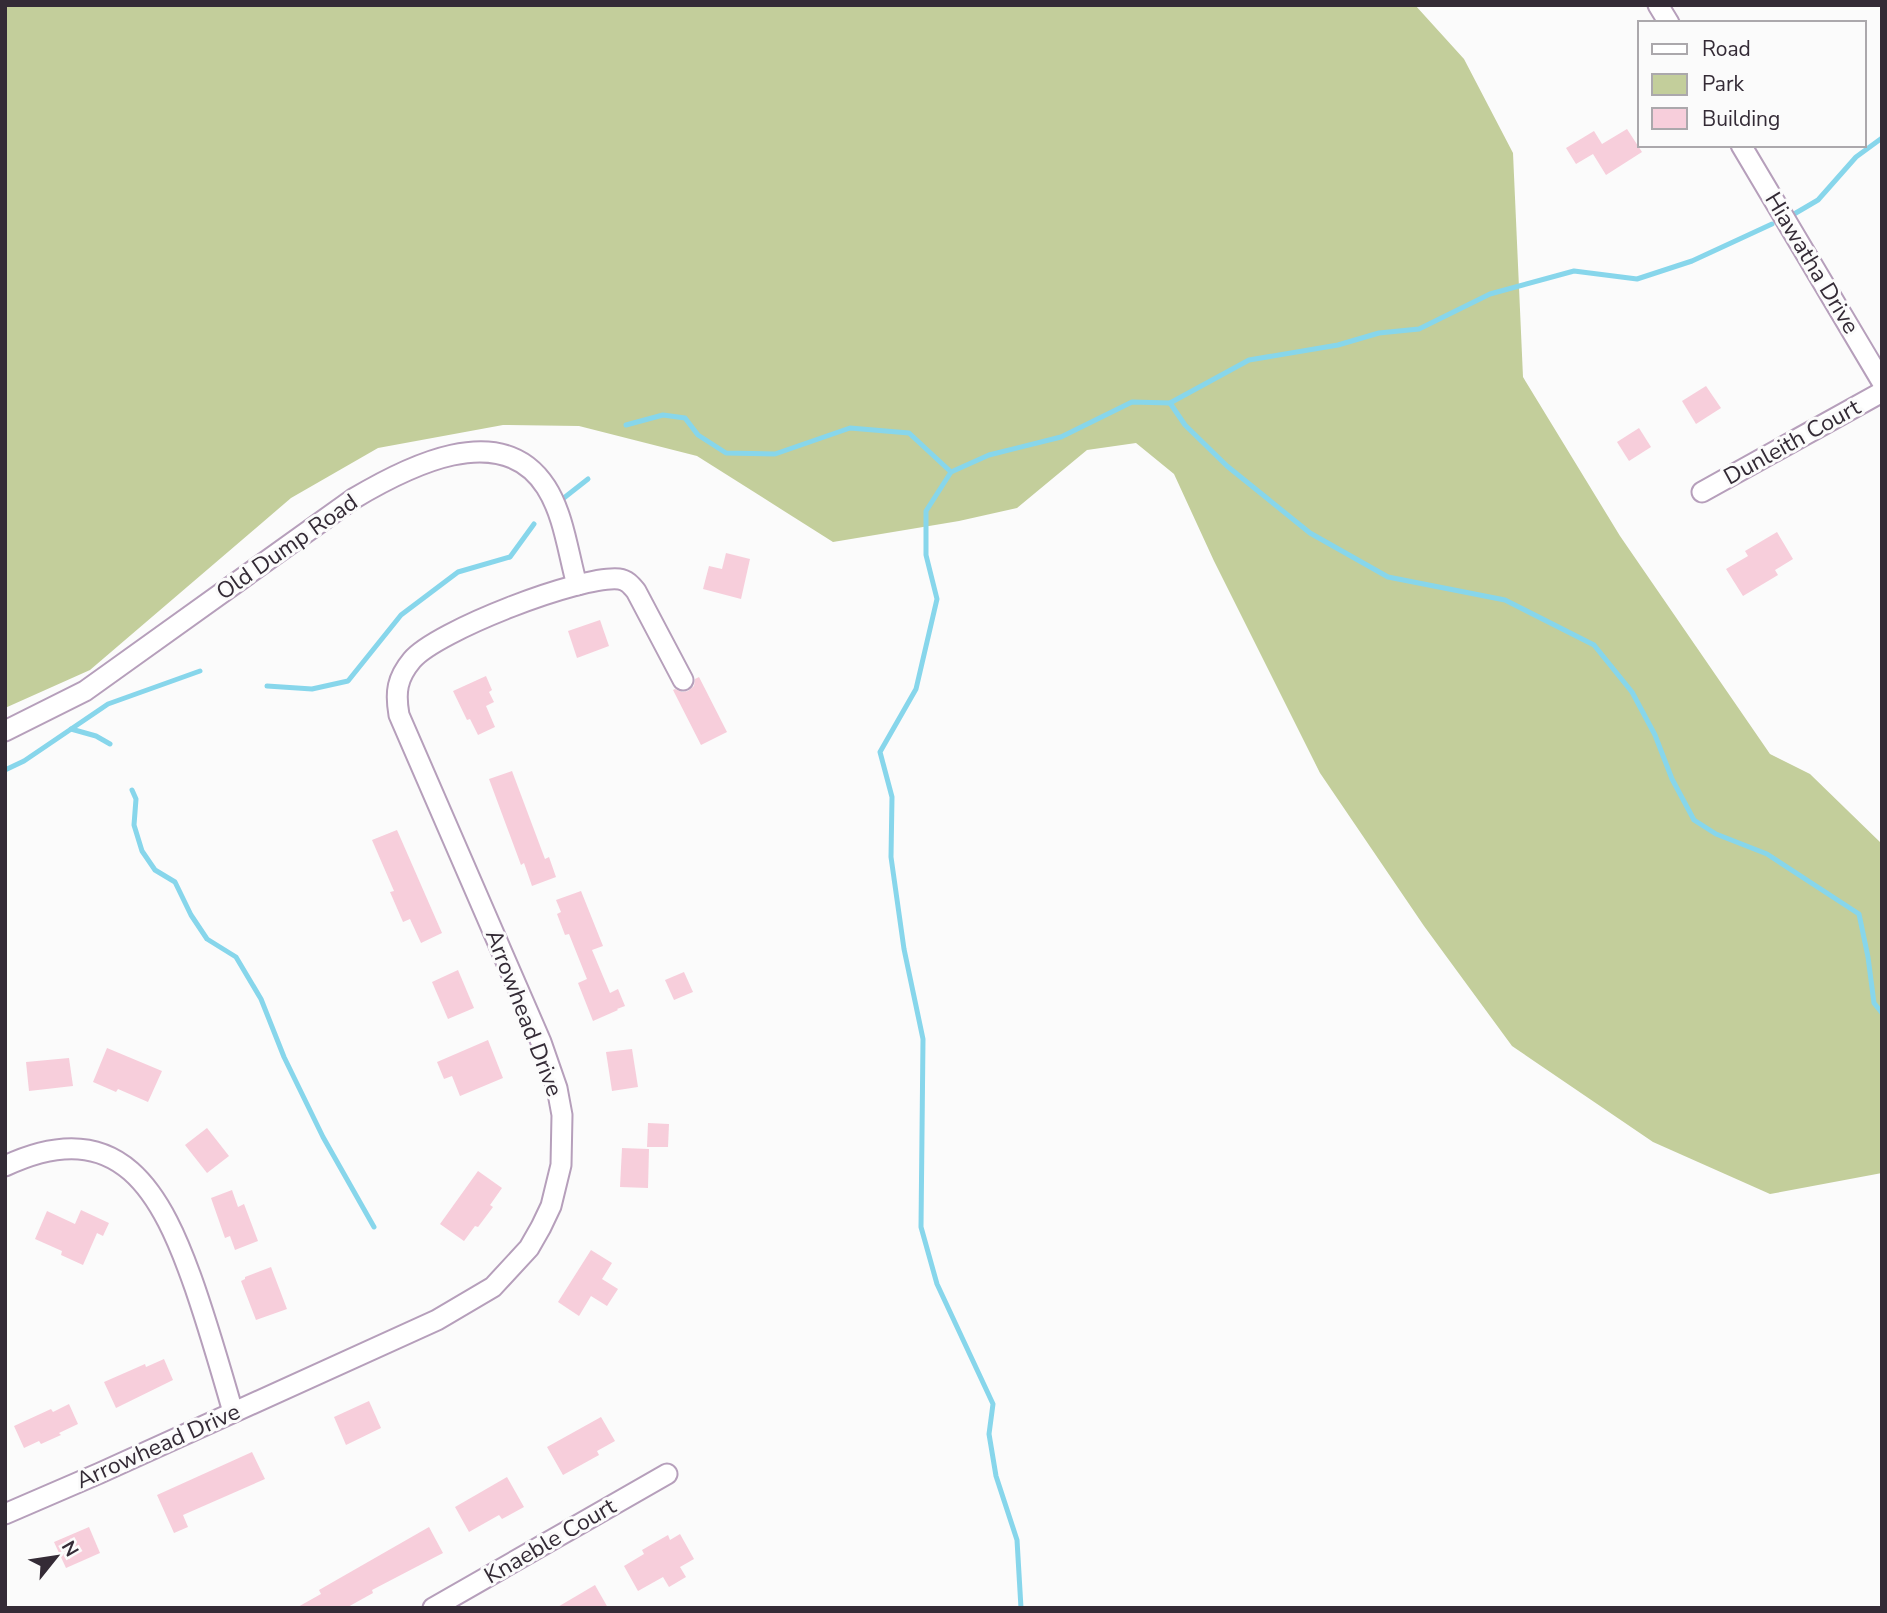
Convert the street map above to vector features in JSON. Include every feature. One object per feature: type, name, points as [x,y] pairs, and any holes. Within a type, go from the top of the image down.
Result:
[{"type":"street","points":[[1658,5],[1668,21]]},
{"type":"street","name":"Hiawatha Drive","points":[[1742,147],[1882,382]]},
{"type":"street","name":"Dunleith Court","points":[[1702,492],[1882,392]]},
{"type":"street","name":"Old Dump Road","points":[[5,731],[85,691],[353,499],[386,479],[450,454],[499,454],[514,459],[531,470],[555,503],[577,585]]},
{"type":"street","name":"Arrowhead Drive","points":[[5,1514],[437,1320],[493,1287],[529,1248],[551,1206],[561,1165],[562,1115],[557,1088],[541,1042],[399,715],[396,695],[402,674],[413,658],[443,636],[506,608],[577,585],[616,579],[627,581],[636,591],[683,680]]},
{"type":"street","points":[[5,1166],[37,1153],[85,1149],[108,1156],[142,1180],[157,1200],[187,1264],[233,1412]]},
{"type":"street","name":"Knaeble Court","points":[[433,1608],[667,1474]]},
{"type":"green space","points":[[5,5],[1415,5],[1464,59],[1513,153],[1523,377],[1620,536],[1770,754],[1810,774],[1882,844],[1882,1173],[1770,1194],[1653,1142],[1512,1046],[1424,926],[1320,773],[1214,561],[1174,474],[1136,443],[1087,450],[1017,508],[959,521],[833,542],[697,456],[579,426],[503,425],[378,448],[291,498],[90,670],[5,708]]},
{"type":"building","points":[[1627,129],[1642,152],[1606,175],[1593,154],[1576,164],[1566,148],[1594,131],[1602,144]]},
{"type":"building","points":[[1706,386],[1721,408],[1696,424],[1682,401]]},
{"type":"building","points":[[1639,428],[1651,447],[1629,461],[1617,442]]},
{"type":"building","points":[[1777,532],[1793,559],[1775,570],[1778,575],[1743,596],[1726,569],[1748,556],[1745,551]]},
{"type":"building","points":[[726,553],[750,559],[741,599],[703,589],[709,566],[722,569]]},
{"type":"building","points":[[600,620],[609,646],[577,658],[568,631]]},
{"type":"building","points":[[486,676],[494,702],[486,706],[495,727],[478,735],[470,719],[467,720],[453,691]]},
{"type":"building","points":[[699,677],[727,732],[701,745],[673,690],[688,691]]},
{"type":"building","points":[[512,771],[545,859],[549,857],[556,877],[532,886],[524,863],[521,865],[489,779]]},
{"type":"building","points":[[397,830],[442,933],[421,943],[410,919],[403,922],[390,892],[394,891],[372,840]]},
{"type":"building","points":[[581,891],[603,946],[592,950],[610,993],[618,989],[625,1006],[593,1021],[578,983],[587,979],[569,934],[565,935],[557,914],[561,912],[556,900]]},
{"type":"building","points":[[458,970],[474,1008],[448,1019],[432,982]]},
{"type":"building","points":[[684,972],[693,992],[674,1000],[665,980]]},
{"type":"building","points":[[488,1040],[503,1078],[460,1096],[452,1076],[444,1079],[437,1062]]},
{"type":"building","points":[[107,1048],[162,1071],[148,1102],[93,1082]]},
{"type":"building","points":[[632,1049],[638,1087],[612,1091],[606,1052]]},
{"type":"building","points":[[69,1058],[73,1086],[29,1091],[26,1062]]},
{"type":"building","points":[[648,1123],[669,1124],[668,1147],[647,1147]]},
{"type":"building","points":[[207,1128],[229,1156],[207,1173],[185,1145]]},
{"type":"building","points":[[622,1148],[649,1149],[648,1188],[620,1187]]},
{"type":"building","points":[[478,1171],[502,1188],[490,1205],[493,1207],[464,1241],[440,1224]]},
{"type":"building","points":[[232,1190],[238,1207],[244,1204],[258,1241],[235,1250],[230,1236],[225,1238],[211,1198]]},
{"type":"building","points":[[81,1210],[109,1223],[103,1236],[97,1233],[83,1265],[61,1255],[62,1251],[35,1239],[47,1211],[75,1224]]},
{"type":"building","points":[[591,1250],[612,1263],[602,1279],[618,1289],[607,1306],[591,1296],[579,1316],[558,1302]]},
{"type":"building","points":[[271,1267],[287,1309],[256,1320],[241,1281]]},
{"type":"building","points":[[164,1359],[173,1380],[116,1408],[104,1382],[145,1364],[146,1367]]},
{"type":"building","points":[[369,1401],[381,1428],[346,1445],[334,1417]]},
{"type":"building","points":[[69,1404],[78,1424],[41,1444],[39,1441],[24,1448],[14,1426]]},
{"type":"building","points":[[601,1417],[615,1441],[597,1451],[599,1455],[563,1475],[547,1447]]},
{"type":"building","points":[[252,1452],[265,1479],[183,1515],[188,1527],[174,1533],[157,1495]]},
{"type":"building","points":[[507,1477],[524,1507],[502,1519],[499,1515],[469,1532],[455,1507]]},
{"type":"building","points":[[89,1527],[100,1553],[66,1568],[54,1542]]},
{"type":"building","points":[[429,1527],[443,1553],[372,1590],[373,1593],[346,1608],[296,1608],[321,1594],[319,1590]]},
{"type":"building","points":[[680,1534],[694,1559],[680,1567],[686,1577],[669,1587],[663,1577],[638,1591],[624,1566],[644,1554],[642,1550],[668,1535],[670,1540]]},
{"type":"building","points":[[595,1585],[608,1608],[556,1608]]},
{"type":"waterway","points":[[1789,217],[1818,200],[1856,157],[1882,138]]},
{"type":"waterway","points":[[1021,1608],[1017,1540],[996,1476],[989,1434],[993,1404],[937,1284],[921,1227],[923,1039],[904,949],[891,857],[892,797],[880,752],[916,689],[937,599],[926,555],[926,511],[951,472],[989,455],[1061,437],[1132,402],[1170,403],[1249,360],[1338,345],[1379,333],[1419,329],[1490,294],[1574,271],[1637,279],[1692,261],[1772,224]]},
{"type":"waterway","points":[[1170,403],[1185,425],[1227,466],[1310,533],[1388,577],[1505,600],[1594,645],[1632,692],[1694,820],[1716,834],[1767,854],[1859,914],[1874,1003],[1882,1013]]},
{"type":"waterway","points":[[626,425],[663,415],[685,418],[698,435],[726,453],[775,454],[850,428],[909,433],[951,472]]},
{"type":"waterway","points":[[560,501],[588,479]]},
{"type":"waterway","points":[[267,686],[312,689],[348,681],[401,615],[458,572],[510,557],[534,524]]},
{"type":"waterway","points":[[5,770],[24,761],[108,704],[200,671]]},
{"type":"waterway","points":[[71,729],[96,736],[110,744]]},
{"type":"waterway","points":[[132,790],[136,799],[134,825],[142,851],[155,870],[175,882],[191,915],[207,939],[236,957],[261,999],[284,1057],[323,1137],[374,1227]]}]
